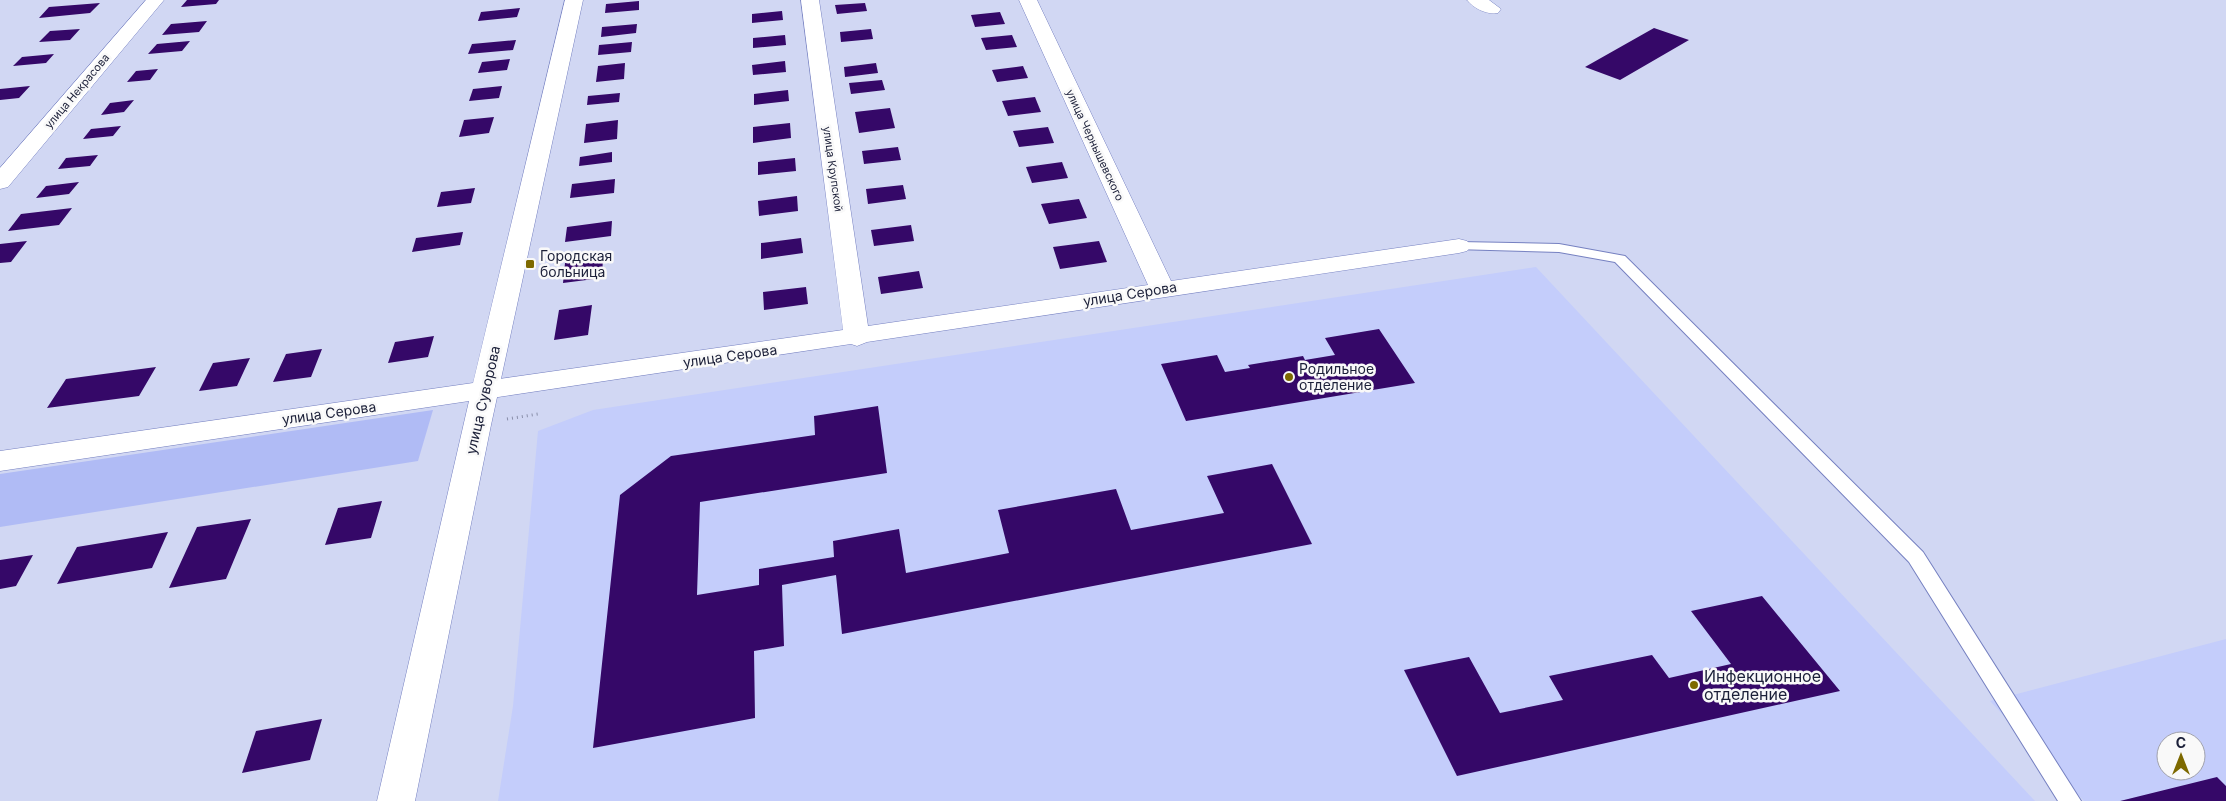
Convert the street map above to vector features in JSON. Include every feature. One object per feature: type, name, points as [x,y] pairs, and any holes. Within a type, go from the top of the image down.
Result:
[{"type":"street","name":"улица Некрасова","points":[[0,182],[154,0]]},
{"type":"street","name":"улица Суворова","points":[[396,801],[485,390],[574,0]]},
{"type":"street","name":"улица Крупской","points":[[810,0],[856,338]]},
{"type":"street","name":"улица Чернышевского","points":[[1028,0],[1162,289]]},
{"type":"street","points":[[1476,0],[1492,9]]},
{"type":"street","name":"улица Серова","points":[[0,461],[856,338],[1162,289],[1459,246]]},
{"type":"lane","points":[[1459,246],[1559,248],[1620,260],[1916,558],[2070,801]]},
{"type":"path","points":[[501,420],[538,414]]},
{"type":"shaded area","points":[[1536,267],[2035,801],[498,801],[513,706],[538,431],[593,410]]},
{"type":"shaded area","points":[[433,410],[418,461],[0,527],[0,474]]},
{"type":"shaded area","points":[[2226,639],[2226,801],[2084,801],[1990,701]]},
{"type":"building","points":[[187,0],[219,0],[216,4],[181,7]]},
{"type":"building","points":[[639,1],[639,10],[605,13],[606,4]]},
{"type":"building","points":[[100,3],[90,13],[39,18],[49,7]]},
{"type":"building","points":[[865,3],[867,11],[837,14],[835,5]]},
{"type":"building","points":[[520,8],[517,17],[478,21],[481,12]]},
{"type":"building","points":[[782,11],[783,20],[752,23],[752,14]]},
{"type":"building","points":[[1000,12],[1005,24],[975,27],[971,15]]},
{"type":"building","points":[[207,21],[199,32],[162,35],[171,24]]},
{"type":"building","points":[[637,24],[636,33],[601,37],[602,27]]},
{"type":"building","points":[[1654,28],[1689,40],[1620,80],[1585,67]]},
{"type":"building","points":[[80,29],[70,40],[39,42],[50,31]]},
{"type":"building","points":[[871,29],[873,39],[841,42],[840,32]]},
{"type":"building","points":[[785,35],[786,45],[753,48],[753,38]]},
{"type":"building","points":[[1012,35],[1017,47],[986,50],[981,38]]},
{"type":"building","points":[[516,40],[513,50],[468,54],[472,44]]},
{"type":"building","points":[[190,41],[182,51],[148,54],[157,44]]},
{"type":"building","points":[[632,42],[631,52],[598,55],[599,45]]},
{"type":"building","points":[[54,54],[46,63],[13,66],[22,57]]},
{"type":"building","points":[[510,59],[507,70],[478,73],[482,62]]},
{"type":"building","points":[[785,61],[786,72],[753,75],[752,65]]},
{"type":"building","points":[[625,63],[624,79],[596,82],[598,66]]},
{"type":"building","points":[[876,63],[878,73],[845,77],[844,67]]},
{"type":"building","points":[[1023,66],[1028,78],[997,82],[992,70]]},
{"type":"building","points":[[158,69],[150,80],[127,82],[136,71]]},
{"type":"building","points":[[882,80],[885,90],[851,94],[849,83]]},
{"type":"building","points":[[30,86],[19,98],[0,100],[0,89]]},
{"type":"building","points":[[502,86],[499,98],[469,101],[473,89]]},
{"type":"building","points":[[788,90],[789,101],[754,105],[754,94]]},
{"type":"building","points":[[620,93],[619,102],[587,105],[588,96]]},
{"type":"building","points":[[1035,97],[1041,112],[1008,116],[1002,101]]},
{"type":"building","points":[[134,100],[124,112],[101,115],[110,103]]},
{"type":"building","points":[[890,108],[895,128],[859,133],[855,112]]},
{"type":"building","points":[[494,117],[489,133],[459,137],[464,120]]},
{"type":"building","points":[[618,120],[617,139],[584,143],[586,124]]},
{"type":"building","points":[[790,123],[791,138],[753,143],[753,127]]},
{"type":"building","points":[[121,126],[113,136],[83,139],[91,129]]},
{"type":"building","points":[[1048,127],[1054,143],[1019,147],[1013,131]]},
{"type":"building","points":[[898,147],[901,160],[864,164],[862,151]]},
{"type":"building","points":[[612,152],[612,162],[579,166],[580,157]]},
{"type":"building","points":[[98,155],[90,166],[58,169],[66,158]]},
{"type":"building","points":[[795,158],[796,171],[758,175],[758,162]]},
{"type":"building","points":[[1062,162],[1068,178],[1032,183],[1026,167]]},
{"type":"building","points":[[615,179],[614,193],[570,198],[572,184]]},
{"type":"building","points":[[79,182],[69,194],[36,198],[46,186]]},
{"type":"building","points":[[903,185],[906,199],[868,204],[866,189]]},
{"type":"building","points":[[475,188],[471,203],[437,207],[441,192]]},
{"type":"building","points":[[797,196],[798,211],[759,216],[758,201]]},
{"type":"building","points":[[1079,199],[1087,218],[1049,224],[1041,204]]},
{"type":"building","points":[[72,208],[59,225],[8,231],[21,214]]},
{"type":"building","points":[[612,221],[611,236],[565,242],[567,227]]},
{"type":"building","points":[[911,225],[914,241],[874,246],[871,230]]},
{"type":"building","points":[[463,232],[460,245],[412,252],[416,238]]},
{"type":"building","points":[[801,238],[803,253],[761,259],[761,243]]},
{"type":"building","points":[[27,241],[11,262],[0,263],[0,244]]},
{"type":"building","points":[[1099,241],[1107,262],[1060,269],[1053,247]]},
{"type":"building","points":[[603,257],[602,278],[563,283],[565,263]]},
{"type":"building","points":[[919,271],[923,288],[881,294],[878,277]]},
{"type":"building","points":[[806,287],[808,304],[764,310],[763,292]]},
{"type":"building","points":[[592,305],[588,335],[554,340],[559,310]]},
{"type":"building","name":"Родильное отделение","points":[[1379,329],[1415,383],[1186,421],[1161,364],[1217,355],[1225,372],[1250,368],[1248,365],[1303,356],[1305,360],[1335,355],[1325,338]]},
{"type":"building","points":[[434,336],[428,357],[388,363],[395,342]]},
{"type":"building","points":[[322,349],[311,377],[273,382],[286,354]]},
{"type":"building","points":[[250,358],[237,386],[199,391],[213,363]]},
{"type":"building","points":[[156,367],[139,396],[47,408],[66,379]]},
{"type":"building","points":[[878,406],[887,473],[700,502],[697,595],[759,585],[759,569],[834,557],[833,541],[899,529],[906,573],[1009,553],[998,510],[1116,489],[1131,530],[1224,513],[1207,476],[1272,464],[1312,544],[842,634],[836,575],[782,585],[784,646],[754,651],[755,718],[593,748],[620,495],[671,456],[815,435],[814,416]]},
{"type":"building","points":[[382,501],[371,538],[325,545],[338,508]]},
{"type":"building","points":[[251,519],[226,579],[169,588],[197,527]]},
{"type":"building","points":[[168,532],[152,568],[57,584],[77,547]]},
{"type":"building","points":[[33,555],[16,586],[0,589],[0,560]]},
{"type":"building","name":"Инфекционное отделение","points":[[1762,596],[1840,691],[1457,776],[1404,670],[1469,657],[1500,713],[1563,700],[1549,676],[1652,655],[1669,678],[1731,664],[1691,611]]},
{"type":"building","points":[[322,719],[310,760],[242,773],[256,731]]},
{"type":"building","points":[[2217,777],[2226,786],[2226,801],[2120,801],[2206,781]]},
{"type":"place","name":"Городская больница","points":[[530,264]]},
{"type":"place","name":"Родильное отделение","points":[[1289,377]]},
{"type":"place","name":"Инфекционное отделение","points":[[1694,685]]}]
